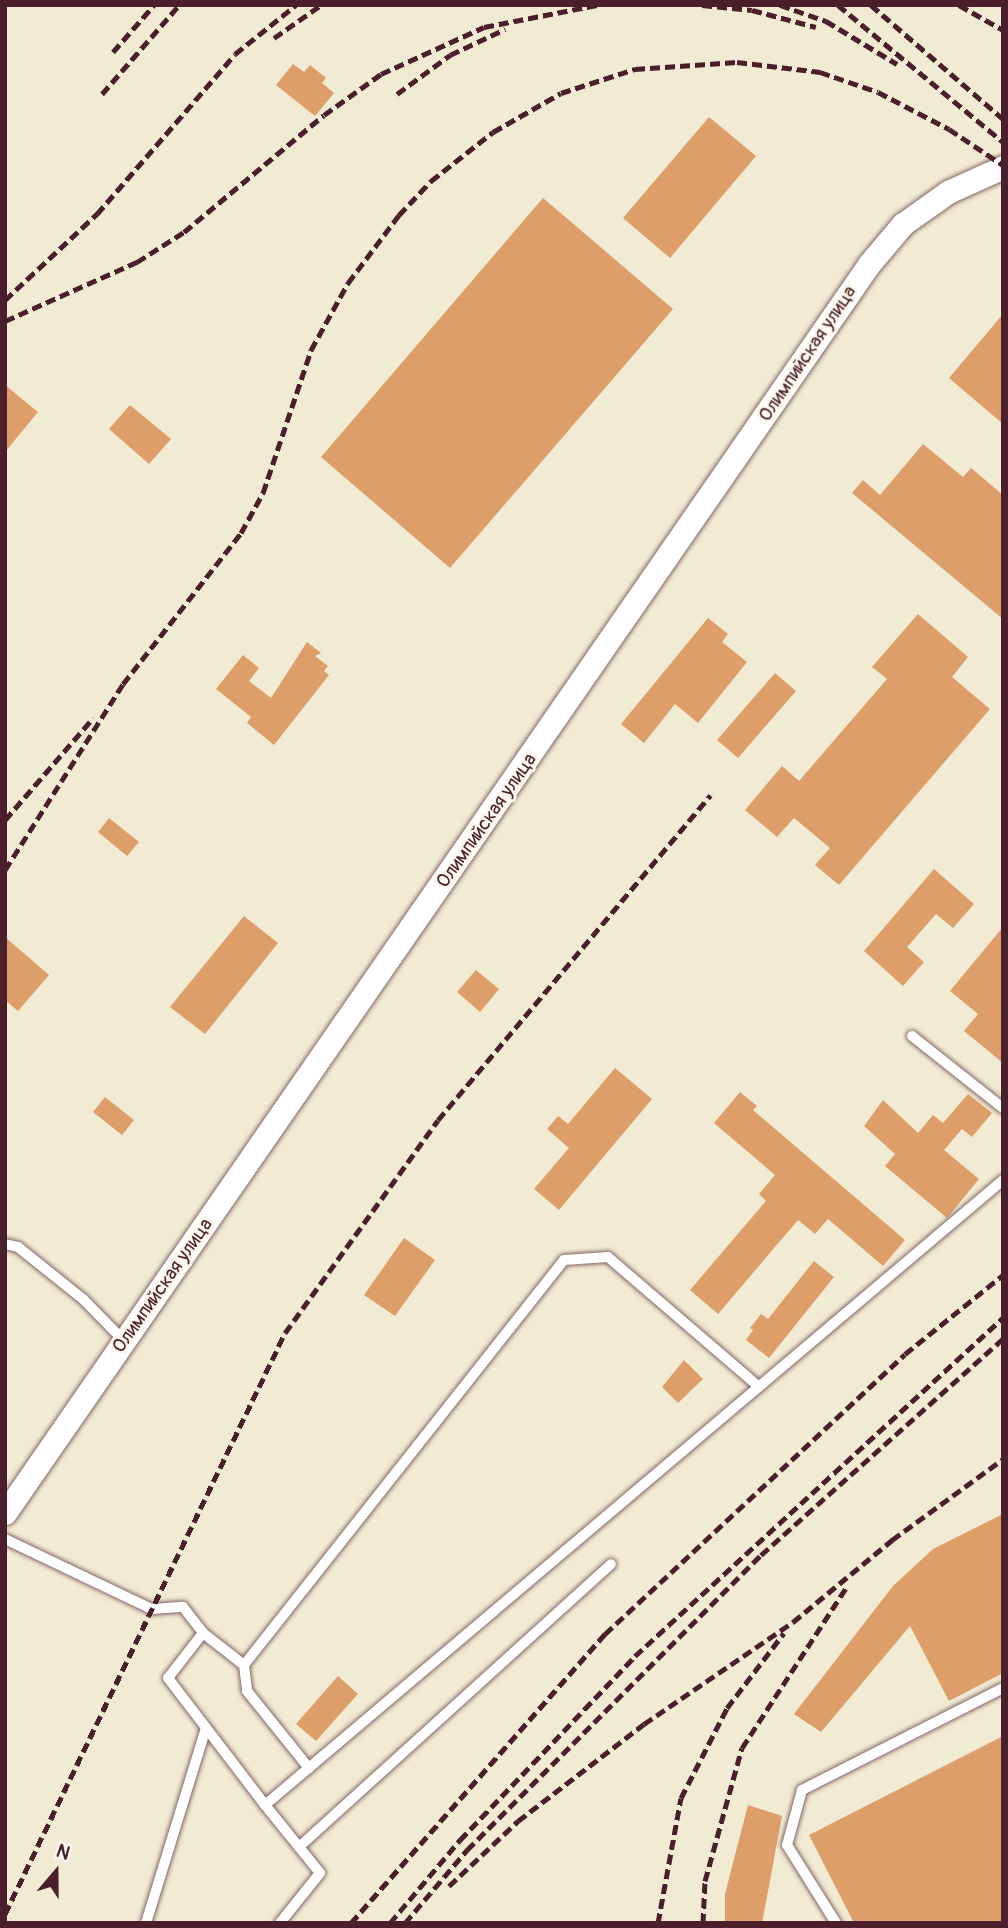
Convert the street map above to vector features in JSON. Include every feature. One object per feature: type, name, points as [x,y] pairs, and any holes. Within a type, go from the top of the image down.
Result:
[{"type":"street","name":"Олимпийская улица","points":[[5,1513],[870,264],[903,224],[948,192],[1003,167]]},
{"type":"lane","points":[[912,1036],[1003,1108]]},
{"type":"lane","points":[[265,1805],[1003,1180]]},
{"type":"lane","points":[[5,1244],[18,1247],[83,1298],[125,1342]]},
{"type":"lane","points":[[309,1768],[247,1691],[244,1665],[564,1260],[608,1257],[759,1387]]},
{"type":"lane","points":[[5,1539],[152,1609],[183,1607],[203,1633],[244,1665]]},
{"type":"lane","points":[[299,1847],[611,1564]]},
{"type":"lane","points":[[203,1633],[167,1678],[320,1873],[280,1923]]},
{"type":"lane","points":[[835,1923],[788,1846],[802,1790],[1003,1688]]},
{"type":"lane","points":[[146,1923],[206,1728]]},
{"type":"building","points":[[293,64],[304,72],[310,65],[326,78],[322,83],[334,93],[315,116],[276,85]]},
{"type":"building","points":[[709,117],[756,156],[670,258],[623,218]]},
{"type":"building","points":[[543,198],[673,309],[450,568],[321,457]]},
{"type":"building","points":[[1003,314],[1003,424],[949,378]]},
{"type":"building","points":[[5,385],[38,412],[5,452]]},
{"type":"building","points":[[130,405],[171,439],[149,464],[109,429]]},
{"type":"building","points":[[923,444],[963,477],[971,468],[1003,495],[1003,619],[852,493],[863,480],[880,495]]},
{"type":"building","points":[[918,614],[968,657],[952,677],[990,709],[839,885],[815,865],[830,848],[794,818],[777,837],[745,810],[782,766],[799,781],[887,679],[872,667]]},
{"type":"building","points":[[708,618],[728,634],[722,642],[747,662],[698,723],[675,704],[644,743],[621,724]]},
{"type":"building","points":[[307,642],[321,653],[315,656],[328,666],[324,671],[329,675],[274,745],[247,723],[251,717],[216,689],[243,655],[259,668],[249,681],[271,698]]},
{"type":"building","points":[[775,673],[796,691],[738,758],[717,740]]},
{"type":"building","points":[[109,818],[139,842],[127,856],[98,832]]},
{"type":"building","points":[[934,869],[974,904],[953,928],[936,914],[907,947],[924,962],[903,986],[864,951]]},
{"type":"building","points":[[244,916],[278,943],[205,1034],[170,1007]]},
{"type":"building","points":[[1003,927],[1003,1063],[964,1031],[978,1014],[950,991]]},
{"type":"building","points":[[5,937],[49,975],[18,1011],[5,1000]]},
{"type":"building","points":[[476,970],[499,989],[480,1012],[457,992]]},
{"type":"building","points":[[615,1068],[652,1099],[559,1210],[534,1189],[569,1148],[547,1129],[558,1116],[568,1124]]},
{"type":"building","points":[[740,1092],[757,1106],[753,1110],[905,1240],[883,1266],[828,1219],[815,1234],[798,1220],[718,1314],[690,1290],[766,1201],[759,1194],[775,1175],[714,1123]]},
{"type":"building","points":[[968,1094],[992,1113],[972,1137],[962,1129],[944,1150],[979,1179],[947,1218],[885,1166],[895,1154],[864,1126],[883,1100],[918,1133],[933,1115],[943,1123]]},
{"type":"building","points":[[105,1097],[134,1120],[122,1135],[93,1112]]},
{"type":"building","points":[[404,1238],[435,1260],[395,1316],[364,1295]]},
{"type":"building","points":[[814,1261],[834,1277],[769,1358],[746,1340],[753,1330],[750,1328],[761,1314],[768,1319]]},
{"type":"building","points":[[684,1360],[703,1379],[678,1403],[662,1387]]},
{"type":"building","points":[[1003,1514],[1003,1673],[949,1701],[910,1626],[821,1732],[794,1714],[893,1586],[933,1549]]},
{"type":"building","points":[[338,1676],[358,1694],[316,1741],[296,1724]]},
{"type":"building","points":[[1003,1736],[1003,1923],[854,1923],[809,1835]]},
{"type":"building","points":[[748,1805],[782,1816],[762,1923],[725,1923],[725,1894]]},
{"type":"railway","points":[[113,52],[154,5]]},
{"type":"railway","points":[[102,94],[179,5]]},
{"type":"railway","points":[[5,300],[97,214],[235,54],[296,5]]},
{"type":"railway","points":[[274,38],[321,5]]},
{"type":"railway","points":[[5,321],[137,262],[184,232],[324,115],[381,74],[484,27],[597,5]]},
{"type":"railway","points":[[702,5],[752,10],[816,27]]},
{"type":"railway","points":[[780,5],[826,21],[897,64]]},
{"type":"railway","points":[[838,5],[1003,142]]},
{"type":"railway","points":[[871,5],[1003,119]]},
{"type":"railway","points":[[959,5],[1003,30]]},
{"type":"railway","points":[[397,94],[450,55],[505,29]]},
{"type":"railway","points":[[5,870],[123,684],[241,533],[263,493],[311,350],[348,283],[399,215],[431,181],[493,132],[561,93],[635,69],[737,62],[820,72],[878,92],[949,129],[1003,165]]},
{"type":"railway","points":[[5,820],[93,718]]},
{"type":"railway","points":[[5,1914],[285,1333],[438,1120],[711,795]]},
{"type":"railway","points":[[351,1923],[605,1634],[905,1354],[1003,1275]]},
{"type":"railway","points":[[390,1923],[460,1840],[635,1656],[1003,1318]]},
{"type":"railway","points":[[405,1923],[467,1850],[761,1555],[1003,1339]]},
{"type":"railway","points":[[449,1886],[518,1821],[644,1724],[793,1622],[892,1540],[1003,1459]]},
{"type":"railway","points":[[703,1923],[705,1881],[742,1748],[848,1585]]},
{"type":"railway","points":[[658,1923],[681,1798],[727,1708],[784,1633]]}]
